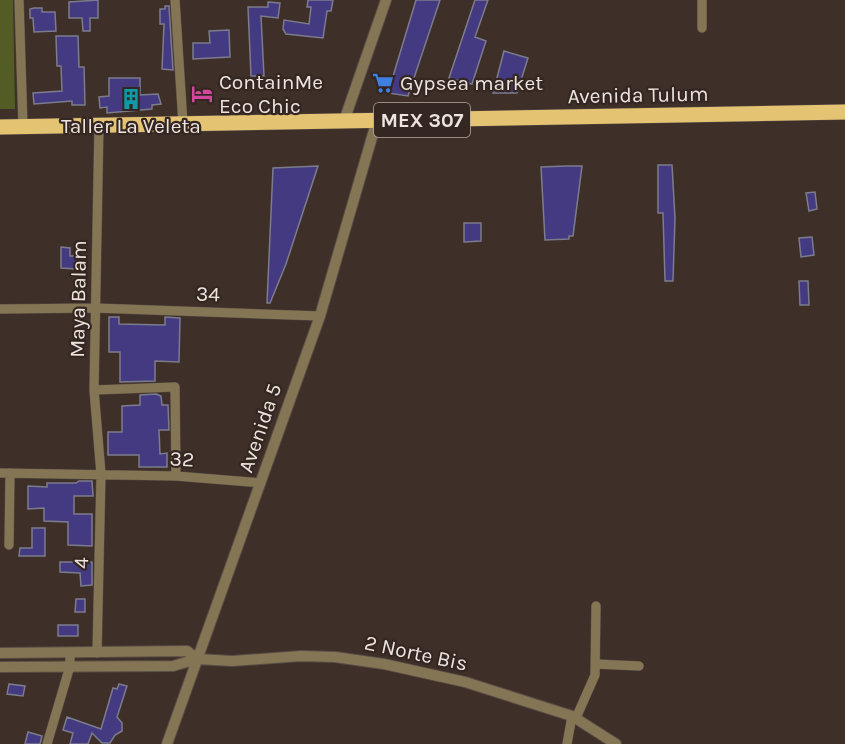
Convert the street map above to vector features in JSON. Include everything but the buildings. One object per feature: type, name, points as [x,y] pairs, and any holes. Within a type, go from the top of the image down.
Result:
[{"type":"highway","name":"Avenida Tulum","points":[[0,128],[845,112]]},
{"type":"street","points":[[19,0],[23,127]]},
{"type":"street","points":[[175,0],[183,124]]},
{"type":"street","points":[[344,121],[386,0]]},
{"type":"street","points":[[702,0],[702,28]]},
{"type":"street","name":"Avenida 5","points":[[167,744],[320,316],[377,120]]},
{"type":"street","name":"Maya Balam","points":[[99,125],[94,390],[101,474]]},
{"type":"street","name":"34","points":[[0,309],[95,308],[320,316]]},
{"type":"street","points":[[94,390],[175,387],[176,476]]},
{"type":"street","points":[[5,473],[9,545]]},
{"type":"street","name":"32","points":[[5,473],[176,476],[261,483]]},
{"type":"street","name":"4","points":[[97,653],[101,474]]},
{"type":"street","points":[[567,744],[574,717],[593,681],[596,664],[596,606]]},
{"type":"street","points":[[188,651],[197,659],[173,666],[0,667],[0,653],[188,651]]},
{"type":"street","points":[[47,744],[70,666],[70,653]]},
{"type":"street","name":"2 Norte Bis","points":[[197,659],[232,661],[301,656],[335,657],[384,664],[465,682],[574,717],[616,744]]},
{"type":"street","points":[[596,664],[639,666]]},
{"type":"green space","points":[[0,0],[13,0],[15,109],[0,109]]},
{"type":"place","name":"Gypsea market","points":[[383,83]]},
{"type":"place","name":"ContainMe Eco Chic","points":[[202,94]]},
{"type":"place","name":"Taller La Veleta","points":[[131,99]]}]
